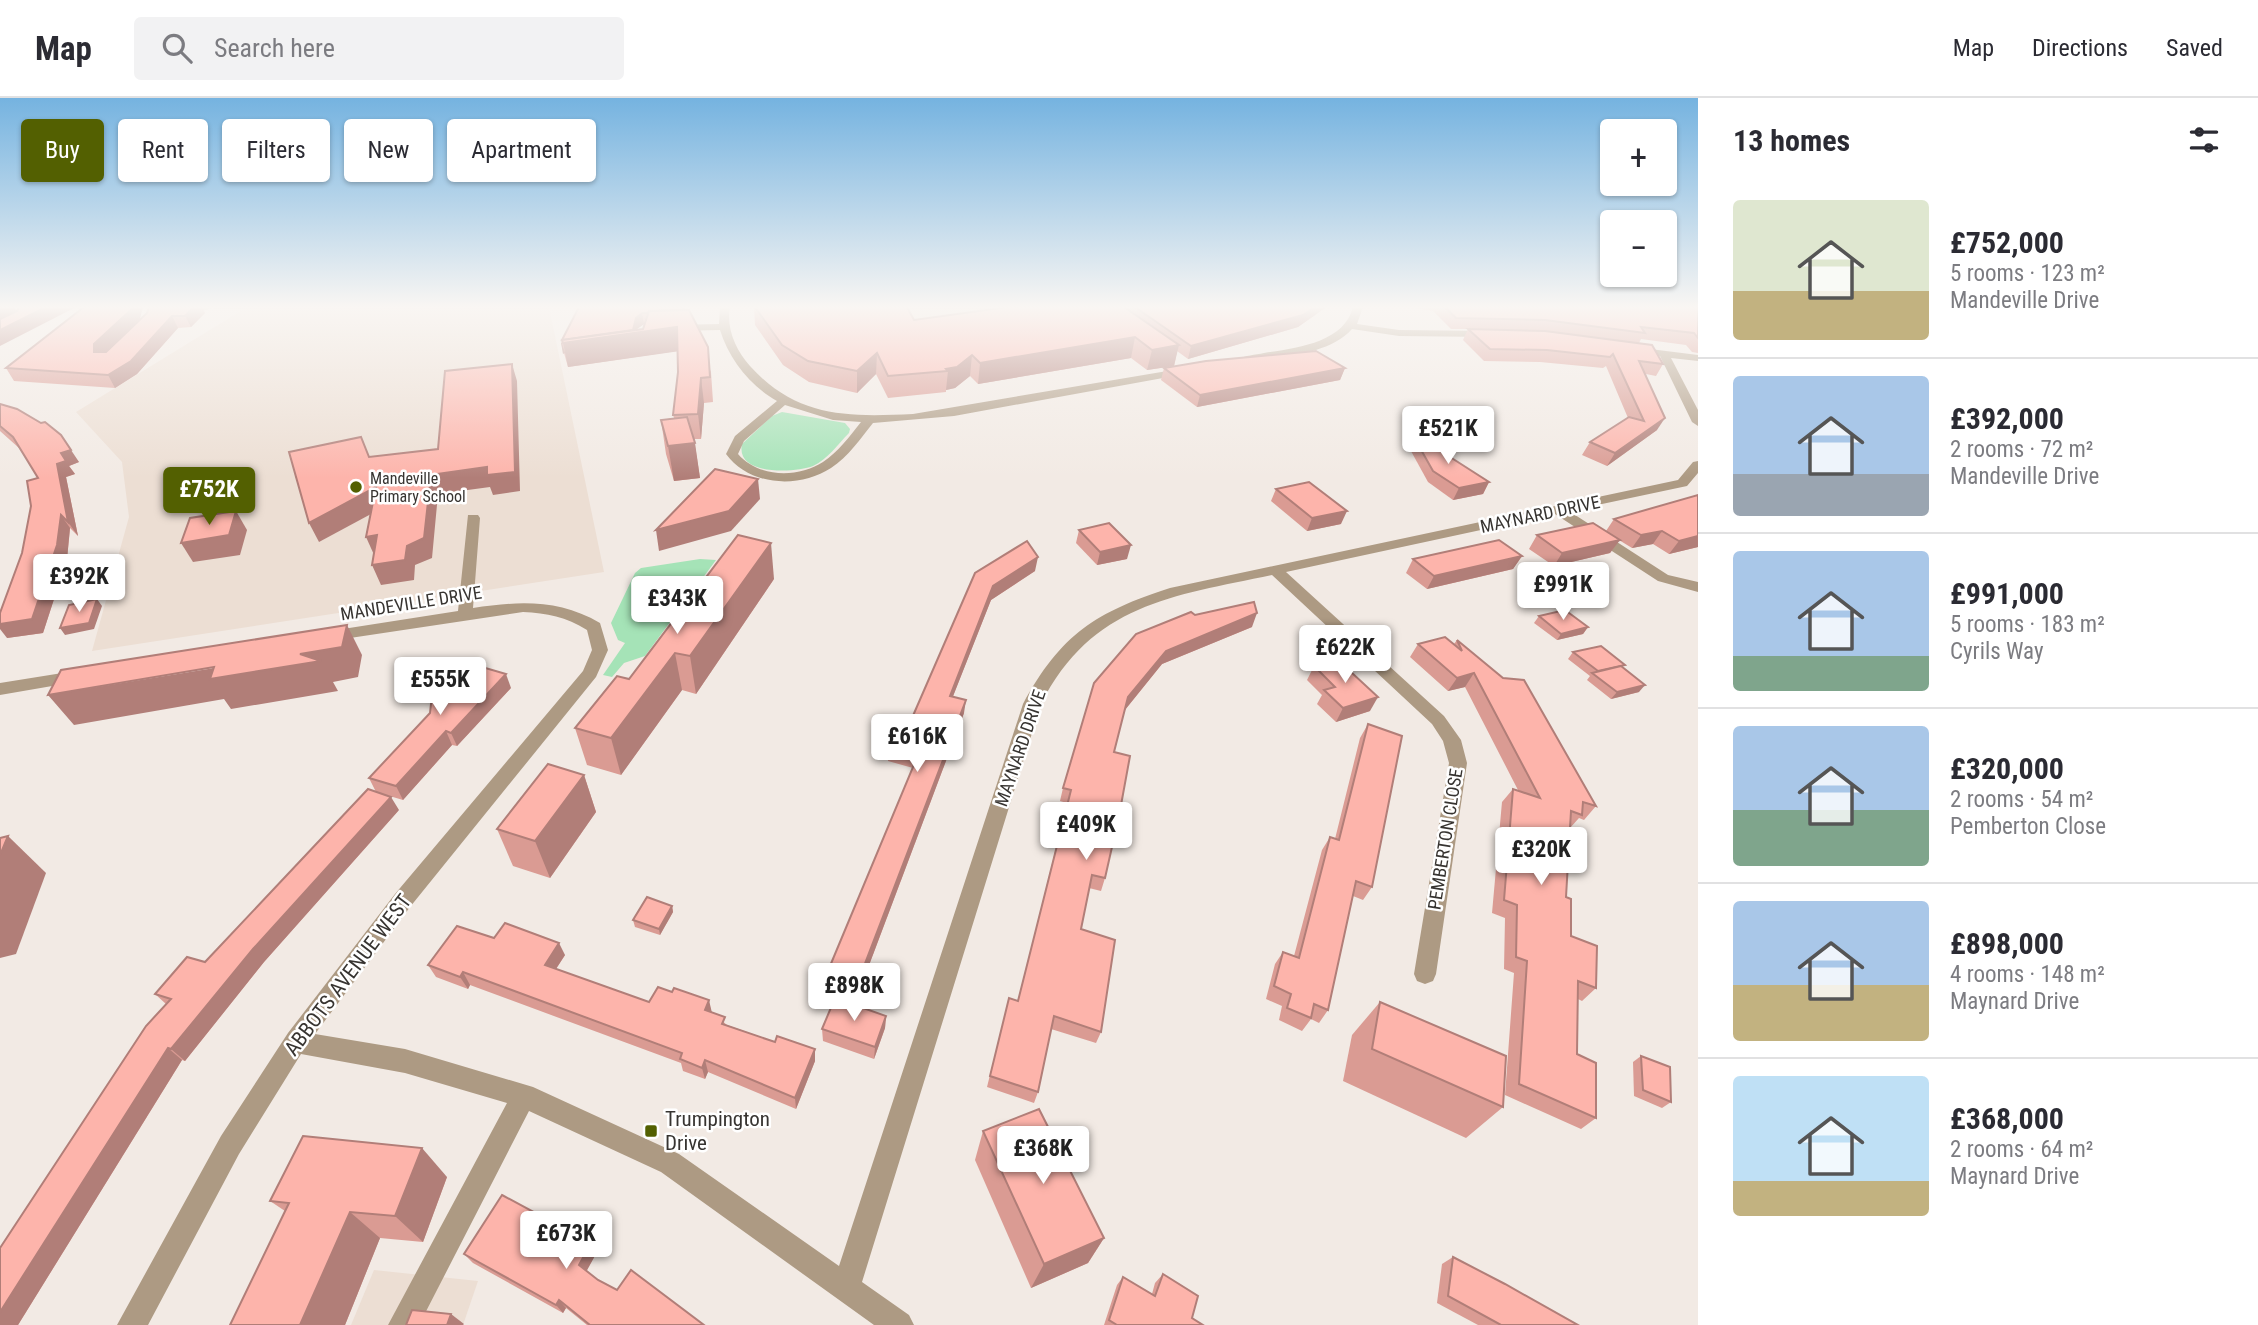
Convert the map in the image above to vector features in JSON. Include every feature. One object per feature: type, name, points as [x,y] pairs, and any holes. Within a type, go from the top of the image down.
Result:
[{"type":"street","points":[[745,364],[756,384],[782,402],[823,414],[869,420],[923,417],[1197,368],[1186,364]]},
{"type":"street","points":[[1669,364],[1698,422]]},
{"type":"street","points":[[782,402],[739,439],[732,454],[737,463],[772,476],[813,472],[833,461],[869,420]]},
{"type":"street","name":"MAYNARD DRIVE","points":[[846,1289],[1032,704],[1044,678],[1076,640],[1118,611],[1175,591],[1559,511],[1682,482],[1698,466]]},
{"type":"street","points":[[1559,511],[1663,578],[1698,587]]},
{"type":"street","points":[[465,615],[473,518]]},
{"type":"street","name":"PEMBERTON CLOSE","points":[[1276,571],[1438,720],[1447,731],[1456,751],[1458,763],[1425,974]]},
{"type":"street","name":"MANDEVILLE DRIVE","points":[[313,639],[512,607],[559,610],[594,627],[600,650]]},
{"type":"street","name":"ABBOTS AVENUE WEST","points":[[132,1325],[231,1142],[296,1042],[375,935],[590,673],[600,650]]},
{"type":"street","points":[[0,689],[92,674]]},
{"type":"street","points":[[296,1042],[405,1061],[524,1096],[670,1163],[899,1325]]},
{"type":"street","points":[[403,1325],[524,1096]]},
{"type":"shaded area","name":"Mandeville Primary School","points":[[154,364],[561,364],[604,572],[92,651],[129,517],[122,462],[76,412]]},
{"type":"shaded area","points":[[374,1270],[478,1281],[463,1325],[351,1325]]},
{"type":"green space","points":[[782,412],[845,423],[850,429],[849,433],[828,456],[813,466],[781,471],[757,467],[748,462],[742,454],[742,444],[772,416]]},
{"type":"green space","points":[[700,559],[716,560],[645,656],[624,663],[612,677],[603,675],[625,643],[618,640],[611,623],[635,573],[641,568]]},
{"type":"building","points":[[11,364],[126,364],[108,375],[6,368]]},
{"type":"building","points":[[512,364],[515,472],[487,475],[487,467],[431,475],[424,538],[407,546],[405,560],[372,565],[377,535],[366,537],[376,487],[309,523],[289,452],[361,437],[369,457],[438,449],[445,371]]},
{"type":"building","points":[[678,364],[709,364],[710,377],[701,378],[698,414],[673,415]]},
{"type":"building","points":[[824,364],[864,364],[857,371]]},
{"type":"building","points":[[882,364],[960,364],[946,369],[948,371],[888,376]]},
{"type":"building","points":[[1186,364],[1339,364],[1345,368],[1200,395],[1164,368]]},
{"type":"building","points":[[1618,364],[1640,364],[1665,418],[1615,453],[1590,442],[1629,417],[1644,421]]},
{"type":"building","points":[[0,404],[17,409],[41,423],[45,422],[61,435],[71,450],[61,453],[66,461],[57,464],[68,522],[61,515],[57,545],[32,619],[0,624],[0,613],[22,553],[31,506],[27,481],[38,478],[13,437],[0,426]]},
{"type":"building","points":[[687,417],[695,443],[668,446],[661,420]]},
{"type":"building","points":[[1411,432],[1489,482],[1459,488],[1433,471]]},
{"type":"building","points":[[715,469],[758,479],[729,511],[656,530]]},
{"type":"building","points":[[1309,482],[1347,511],[1312,518],[1276,489]]},
{"type":"building","points":[[1698,495],[1698,536],[1679,541],[1662,531],[1641,535],[1614,519]]},
{"type":"building","points":[[236,511],[229,535],[181,543],[190,518]]},
{"type":"building","points":[[1109,523],[1131,545],[1100,552],[1079,530]]},
{"type":"building","points":[[1593,523],[1620,540],[1562,553],[1537,535]]},
{"type":"building","points":[[738,535],[771,543],[690,656],[675,653],[611,738],[575,728],[617,676],[629,679]]},
{"type":"building","points":[[1499,540],[1522,556],[1434,576],[1413,559]]},
{"type":"building","points":[[1027,541],[1038,557],[993,586],[950,696],[966,700],[851,1000],[820,990],[918,755],[889,747],[903,716],[912,718],[975,573]]},
{"type":"building","points":[[97,599],[89,623],[60,628],[69,605]]},
{"type":"building","points":[[1254,602],[1257,613],[1166,651],[1128,697],[1114,752],[1130,756],[1119,816],[1105,878],[1092,875],[1081,929],[1115,940],[1101,1032],[1054,1016],[1038,1092],[990,1076],[1009,998],[1018,1001],[1071,790],[1063,788],[1094,683],[1136,634],[1191,612],[1195,615]]},
{"type":"building","points":[[1565,610],[1588,627],[1561,634],[1539,616]]},
{"type":"building","points":[[347,625],[342,647],[300,654],[321,661],[210,679],[214,667],[48,695],[61,670]]},
{"type":"building","points":[[1445,637],[1462,651],[1457,640],[1503,678],[1524,680],[1596,806],[1583,802],[1582,815],[1571,811],[1566,897],[1571,899],[1571,936],[1597,946],[1596,988],[1578,981],[1577,1054],[1596,1063],[1596,1118],[1519,1084],[1527,961],[1516,957],[1517,905],[1504,900],[1513,789],[1540,798],[1474,673],[1457,678],[1418,644]]},
{"type":"building","points":[[1601,646],[1625,665],[1598,671],[1573,652]]},
{"type":"building","points":[[458,660],[506,674],[451,733],[446,731],[396,786],[369,778],[430,713],[433,686]]},
{"type":"building","points":[[1338,660],[1378,697],[1343,708],[1324,690],[1335,687],[1314,666]]},
{"type":"building","points":[[1621,666],[1645,685],[1617,692],[1592,673]]},
{"type":"building","points":[[1368,724],[1402,736],[1372,887],[1356,881],[1328,1010],[1314,1004],[1311,1018],[1287,1008],[1291,994],[1274,986],[1283,952],[1299,958],[1330,837],[1339,840]]},
{"type":"building","points":[[548,764],[584,775],[535,841],[497,829]]},
{"type":"building","points":[[368,789],[391,797],[253,949],[171,1049],[168,1048],[0,1312],[0,1248],[146,1026],[171,999],[155,994],[187,957],[205,962]]},
{"type":"building","points":[[8,836],[0,855],[0,838]]},
{"type":"building","points":[[647,897],[672,906],[659,929],[633,920]]},
{"type":"building","points":[[505,923],[559,943],[545,965],[649,1002],[658,987],[672,992],[674,988],[709,1000],[705,1010],[725,1017],[722,1024],[775,1042],[777,1036],[815,1049],[795,1098],[705,1060],[702,1068],[680,1059],[682,1053],[463,972],[460,977],[428,965],[457,926],[494,938]]},
{"type":"building","points":[[835,998],[886,1016],[875,1047],[822,1029]]},
{"type":"building","points":[[1380,1002],[1506,1056],[1503,1107],[1372,1049]]},
{"type":"building","points":[[1641,1056],[1670,1067],[1671,1102],[1643,1090]]},
{"type":"building","points":[[1039,1109],[1104,1238],[1044,1264],[983,1131]]},
{"type":"building","points":[[303,1136],[422,1148],[395,1216],[350,1212],[300,1325],[230,1325],[289,1203],[270,1201]]},
{"type":"building","points":[[502,1195],[591,1243],[579,1265],[598,1280],[617,1290],[631,1270],[704,1325],[590,1325],[559,1300],[556,1305],[464,1254]]},
{"type":"building","points":[[1453,1257],[1578,1325],[1501,1325],[1448,1296]]},
{"type":"building","points":[[1163,1274],[1198,1296],[1192,1318],[1203,1325],[1117,1325],[1109,1320],[1123,1277],[1155,1296]]},
{"type":"building","points":[[412,1310],[451,1314],[447,1325],[406,1325]]},
{"type":"place","name":"Mandeville Primary School","points":[[356,487]]},
{"type":"place","name":"Trumpington Drive","points":[[651,1131]]}]
